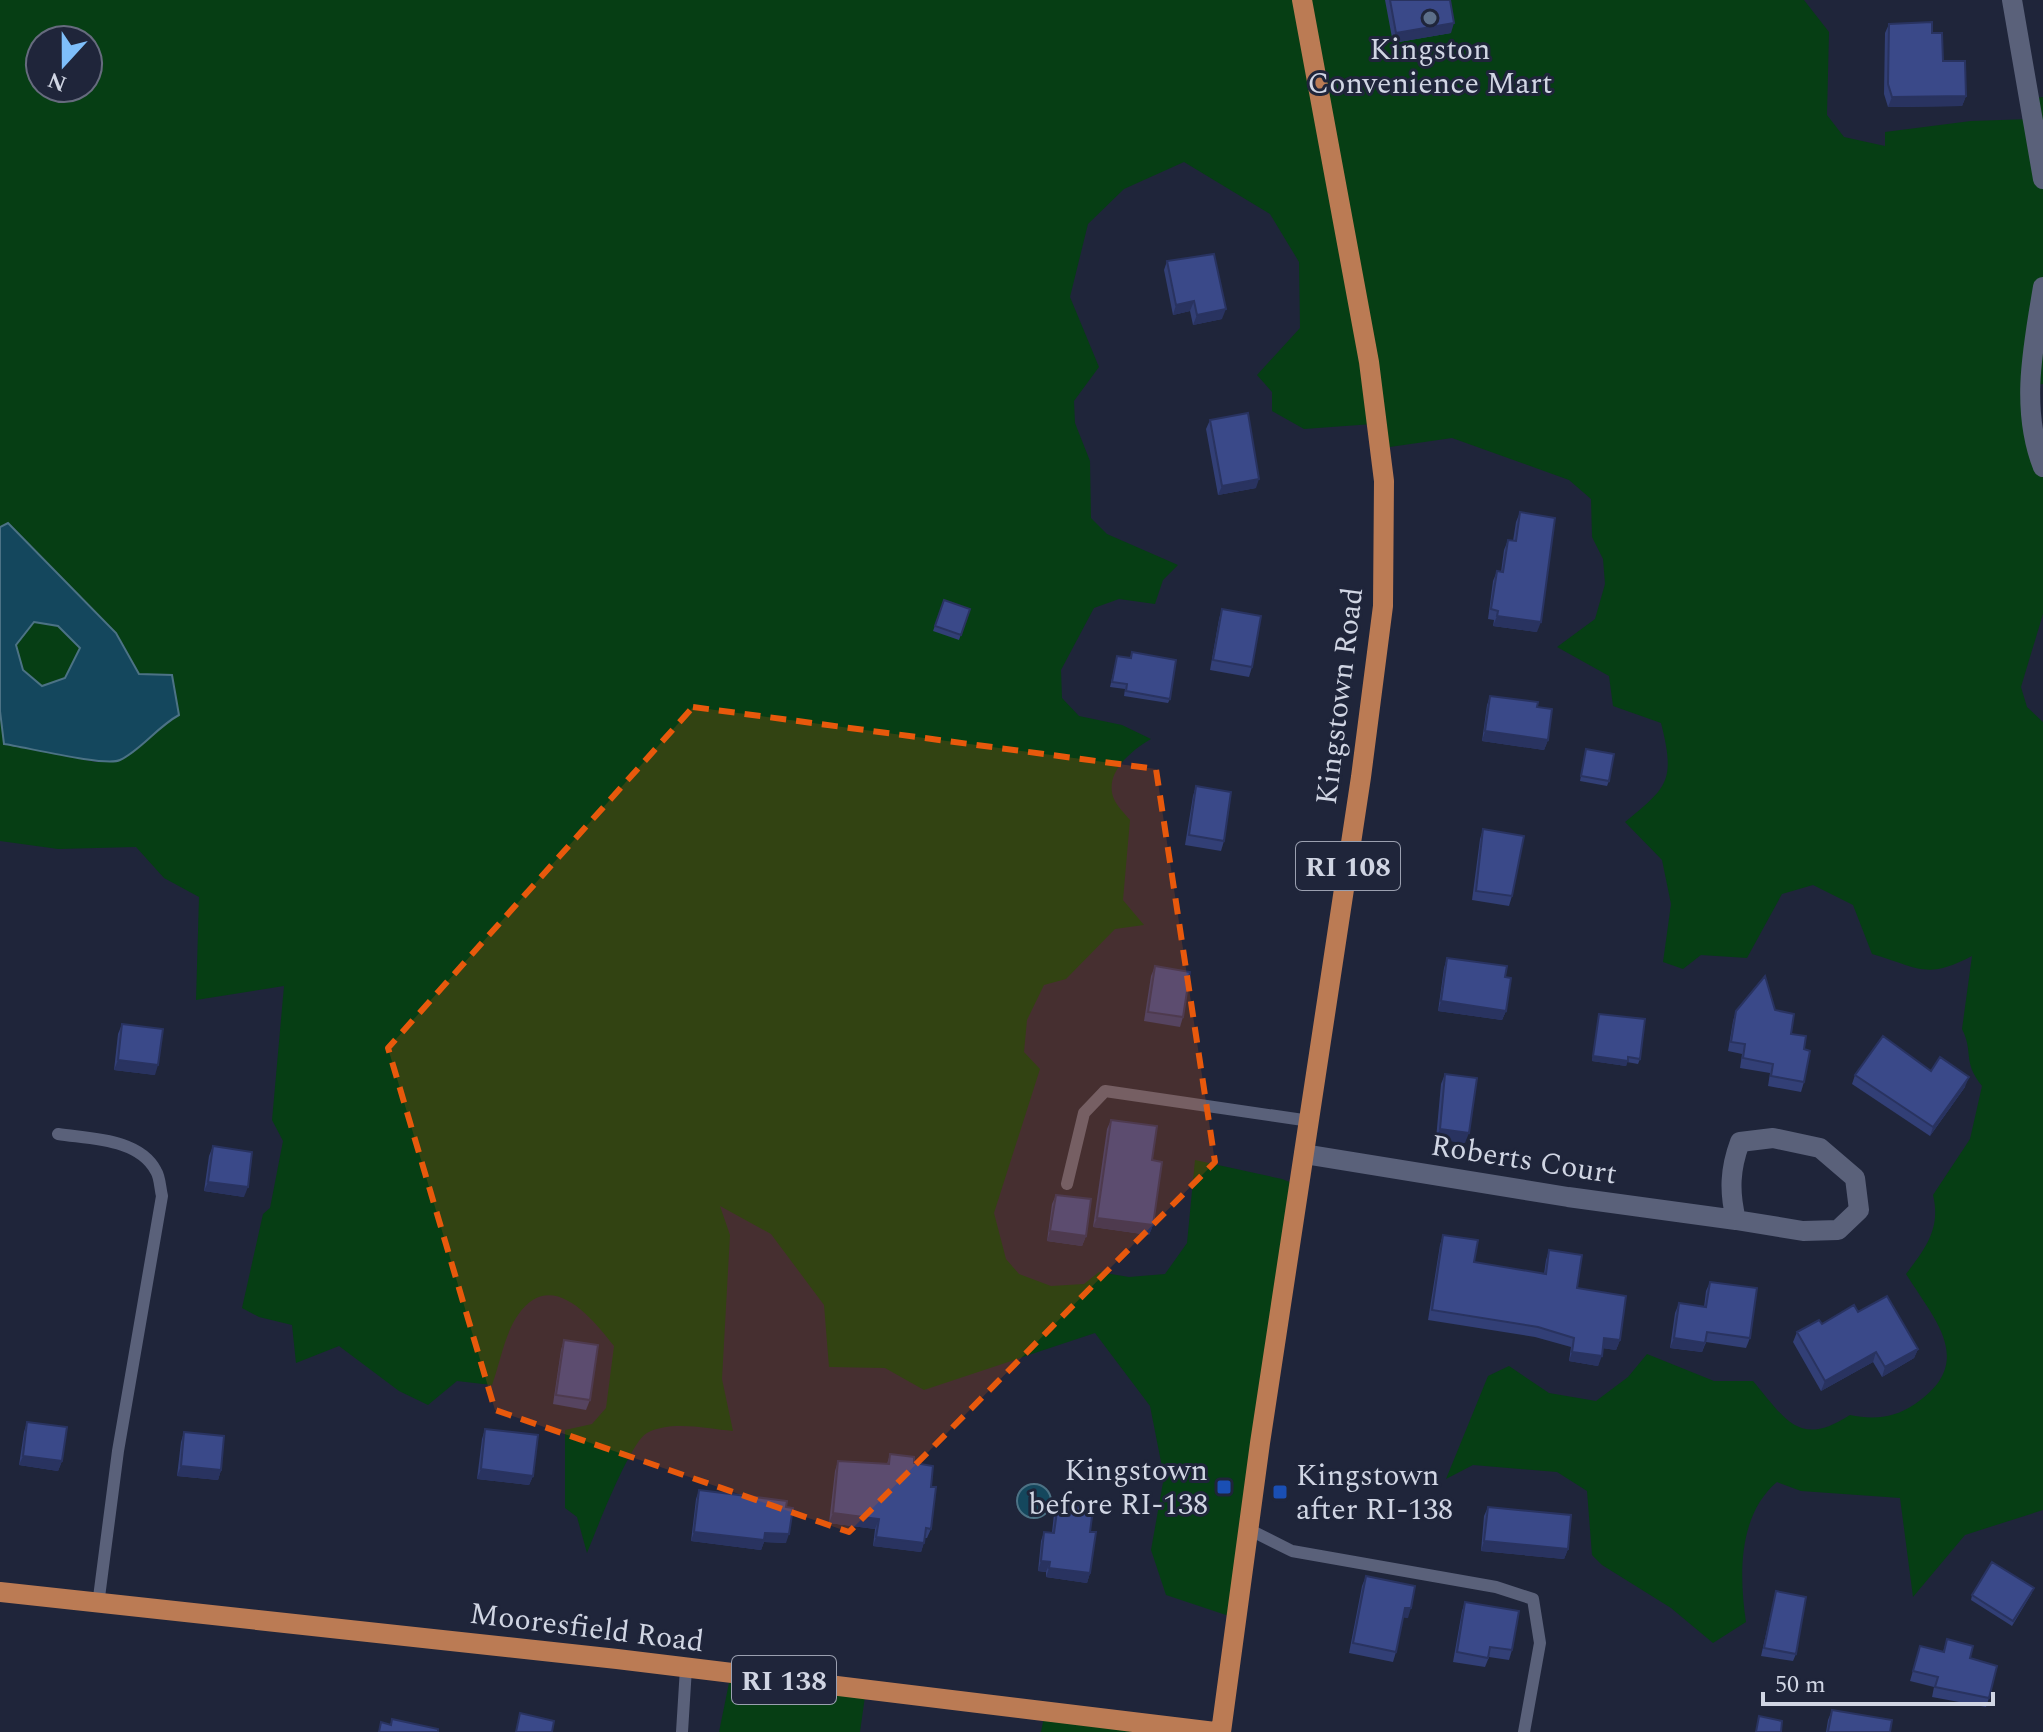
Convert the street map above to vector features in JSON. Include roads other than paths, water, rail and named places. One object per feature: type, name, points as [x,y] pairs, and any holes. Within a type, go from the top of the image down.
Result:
[{"type":"main road","name":"Kingstown Road","points":[[1218,1732],[1381,621],[1384,481],[1369,362],[1302,0]]},
{"type":"main road","name":"Mooresfield Road","points":[[0,1592],[686,1668],[1218,1732]]},
{"type":"street","points":[[2012,0],[2043,179]]},
{"type":"street","points":[[2043,287],[2028,391],[2034,443],[2043,467]]},
{"type":"street","name":"Roberts Court","points":[[1304,1154],[1803,1231],[1838,1230],[1859,1210],[1855,1178],[1820,1148],[1773,1138],[1740,1142],[1731,1166],[1731,1199],[1736,1220]]},
{"type":"lane","points":[[1067,1184],[1084,1113],[1105,1091],[1310,1121]]},
{"type":"lane","points":[[58,1134],[118,1143],[143,1157],[156,1171],[162,1196],[132,1363],[98,1605]]},
{"type":"lane","points":[[1248,1529],[1292,1551],[1496,1587],[1533,1599],[1540,1643],[1524,1732]]},
{"type":"lane","points":[[682,1732],[686,1668]]},
{"type":"water","points":[[8,523],[116,633],[139,674],[172,675],[179,715],[120,760],[83,759],[4,744],[0,711],[0,527]],"holes":[[[34,622],[58,626],[80,648],[65,678],[42,686],[23,670],[16,645]]]},
{"type":"water","points":[[1034,1484],[1046,1489],[1051,1501],[1046,1513],[1034,1518],[1022,1513],[1017,1501],[1022,1489]]},
{"type":"place","name":"Kingston Convenience Mart","points":[[1430,18]]},
{"type":"place","name":"Kingstown before RI-138","points":[[1224,1487]]},
{"type":"place","name":"Kingstown after RI-138","points":[[1280,1492]]}]
